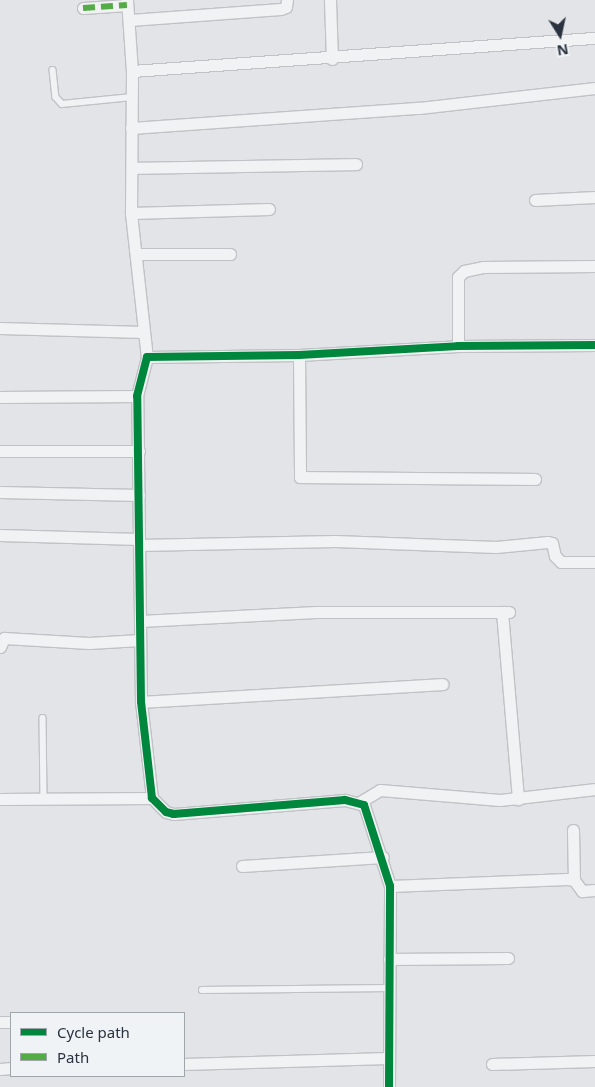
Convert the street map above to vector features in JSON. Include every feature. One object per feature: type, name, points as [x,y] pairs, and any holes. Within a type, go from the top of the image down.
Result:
[{"type":"street","points":[[130,20],[281,9],[286,7],[288,0]]},
{"type":"street","points":[[330,0],[332,59]]},
{"type":"street","points":[[83,8],[128,2],[130,20],[132,71],[131,213],[147,356],[138,396],[141,702],[152,798],[166,812],[185,814],[280,804],[360,802],[380,790],[444,797],[518,799],[595,789]]},
{"type":"street","points":[[132,71],[332,59],[595,38]]},
{"type":"street","points":[[131,128],[419,108],[595,88]]},
{"type":"street","points":[[132,168],[356,164]]},
{"type":"street","points":[[535,200],[595,197]]},
{"type":"street","points":[[131,213],[269,209]]},
{"type":"street","points":[[136,254],[230,254]]},
{"type":"street","points":[[458,346],[458,277],[464,271],[483,267],[595,266]]},
{"type":"street","points":[[0,328],[144,332]]},
{"type":"street","points":[[147,356],[299,355],[458,346],[595,345]]},
{"type":"street","points":[[299,355],[300,477],[535,479]]},
{"type":"street","points":[[0,397],[138,396]]},
{"type":"street","points":[[0,451],[138,451]]},
{"type":"street","points":[[0,492],[139,495]]},
{"type":"street","points":[[0,535],[139,542],[335,541],[496,547],[548,542],[552,543],[555,556],[561,562],[595,562]]},
{"type":"street","points":[[140,621],[316,612],[505,612],[518,799]]},
{"type":"street","points":[[0,647],[4,638],[89,643],[140,640]]},
{"type":"street","points":[[141,702],[442,684]]},
{"type":"street","points":[[0,799],[152,798]]},
{"type":"street","points":[[360,802],[366,809],[383,857],[390,886],[388,1087]]},
{"type":"street","points":[[573,830],[574,880],[582,891],[595,890]]},
{"type":"street","points":[[242,866],[383,857]]},
{"type":"street","points":[[390,886],[574,880]]},
{"type":"street","points":[[390,959],[508,958]]},
{"type":"street","points":[[185,1064],[388,1058]]},
{"type":"street","points":[[492,1064],[595,1061]]},
{"type":"lane","points":[[53,70],[56,97],[62,104],[132,97]]},
{"type":"lane","points":[[42,718],[44,799]]},
{"type":"lane","points":[[202,990],[388,988]]},
{"type":"marked path","points":[[83,8],[127,5]]},
{"type":"cycle path","points":[[389,1087],[390,886],[364,805],[345,800],[174,814],[166,812],[152,798],[141,702],[137,396],[147,357],[299,355],[458,346],[595,345]]}]
